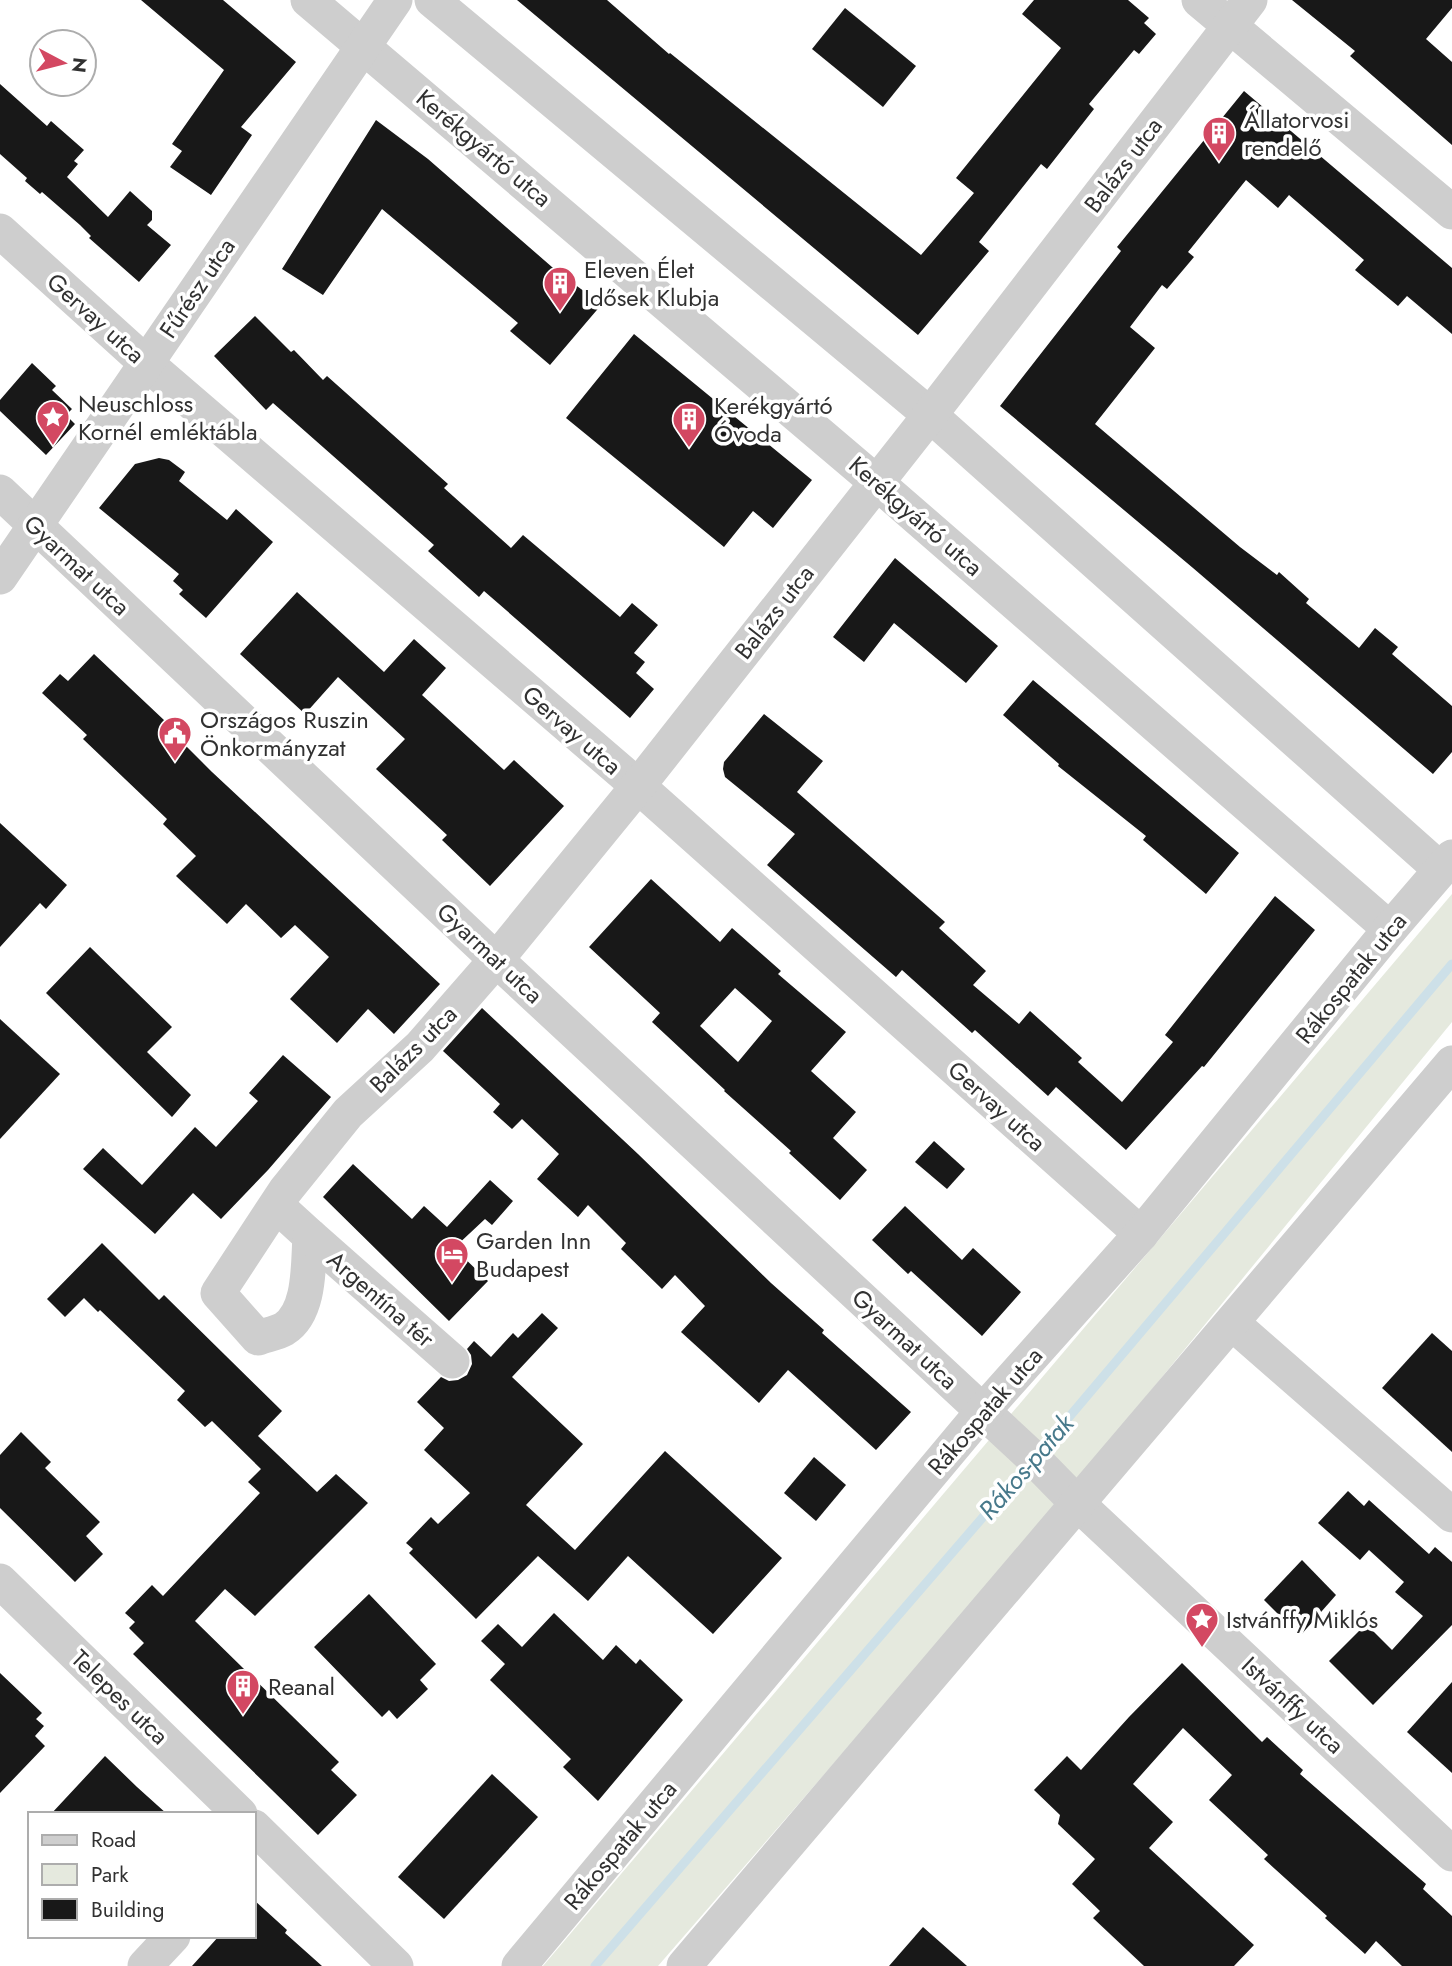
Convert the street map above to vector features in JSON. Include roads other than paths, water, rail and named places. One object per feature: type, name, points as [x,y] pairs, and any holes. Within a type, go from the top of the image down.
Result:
[{"type":"street","name":"Kerékgyártó utca","points":[[309,0],[876,482],[1390,929]]},
{"type":"street","name":"Fűrész utca","points":[[0,577],[395,0]]},
{"type":"street","points":[[432,0],[930,415],[1446,864]]},
{"type":"street","points":[[1199,0],[1240,13],[1452,212]]},
{"type":"street","name":"Balázs utca","points":[[276,1205],[348,1113],[420,1047],[496,960],[638,786],[930,415],[1240,13]]},
{"type":"street","name":"Gervay utca","points":[[0,231],[146,363],[638,786],[1141,1234]]},
{"type":"street","name":"Gyarmat utca","points":[[0,492],[496,960],[983,1411]]},
{"type":"street","name":"Rákospatak utca","points":[[519,1966],[983,1411],[1141,1234],[1446,864]]},
{"type":"street","points":[[684,1966],[1452,1063]]},
{"type":"street","name":"Argentína tér","points":[[310,1236],[301,1310],[285,1328],[258,1338],[218,1293],[276,1205],[452,1361]]},
{"type":"street","points":[[1232,1323],[1452,1515]]},
{"type":"street","name":"Istvánffy utca","points":[[983,1411],[1077,1503],[1452,1854]]},
{"type":"street","name":"Telepes utca","points":[[0,1581],[234,1812]]},
{"type":"street","name":"Telepes utca","points":[[256,1834],[397,1966]]},
{"type":"street","points":[[145,1966],[171,1938]]},
{"type":"waterway","name":"Rákos-patak","points":[[1037,1455],[1452,964]]},
{"type":"waterway","name":"Rákos-patak","points":[[595,1966],[1028,1465]]},
{"type":"place","name":"Állatorvosi rendelő","points":[[1219,163]]},
{"type":"place","name":"Eleven Élet Idősek Klubja","points":[[560,313]]},
{"type":"place","name":"Neuschloss Kornél emléktábla","points":[[53,447]]},
{"type":"place","name":"Kerékgyártó Óvoda","points":[[689,449]]},
{"type":"place","name":"Országos Ruszin Önkormányzat","points":[[175,763]]},
{"type":"place","name":"Garden Inn Budapest","points":[[452,1284]]},
{"type":"place","name":"Istvánffy Miklós","points":[[1202,1649]]},
{"type":"place","name":"Reanal","points":[[243,1716]]}]
